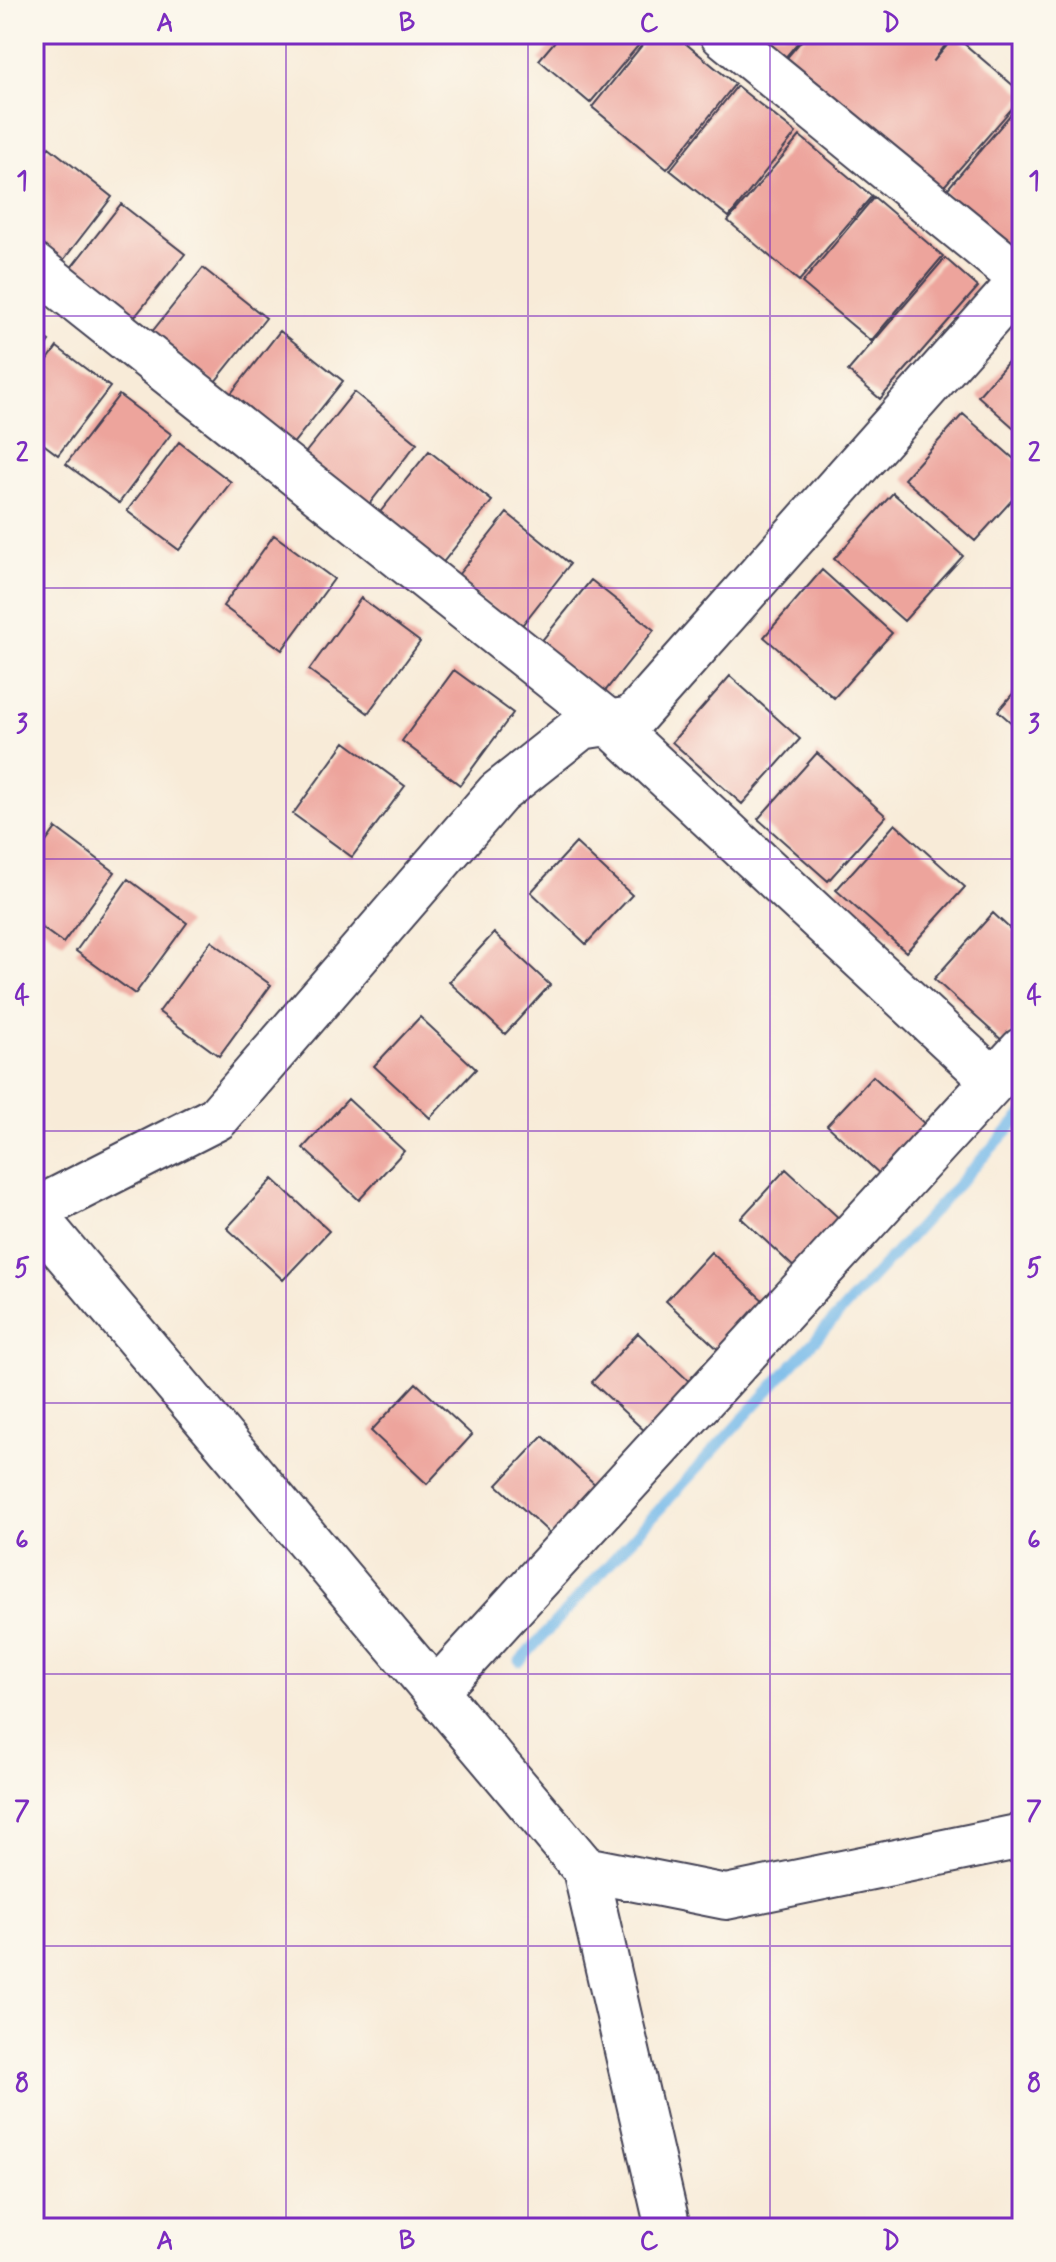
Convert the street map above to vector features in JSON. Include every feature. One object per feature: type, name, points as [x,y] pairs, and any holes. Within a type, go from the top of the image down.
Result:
[{"type":"street","points":[[668,2228],[585,1869],[34,1213],[217,1118],[498,793],[581,727],[632,719],[1022,279],[722,34]]},
{"type":"street","points":[[34,266],[608,722],[1008,1065],[435,1692]]},
{"type":"street","points":[[585,1869],[726,1897],[1022,1836]]},
{"type":"building","points":[[561,34],[648,34],[590,103],[539,60]]},
{"type":"building","points":[[651,34],[674,34],[735,84],[667,169],[592,107]]},
{"type":"building","points":[[754,34],[805,34],[784,59]]},
{"type":"building","points":[[807,34],[953,34],[933,62],[955,36],[1022,93],[1022,97],[940,191],[785,60]]},
{"type":"building","points":[[737,86],[796,133],[729,217],[670,170]]},
{"type":"building","points":[[1022,101],[1022,234],[1009,249],[944,193]]},
{"type":"building","points":[[800,136],[872,196],[799,281],[728,221]]},
{"type":"building","points":[[49,147],[112,197],[61,263],[34,241],[34,166]]},
{"type":"building","points":[[874,197],[943,256],[871,341],[802,283]]},
{"type":"building","points":[[121,204],[185,254],[133,319],[70,269]]},
{"type":"building","points":[[945,258],[978,287],[880,399],[848,371]]},
{"type":"building","points":[[203,268],[266,318],[214,383],[151,333]]},
{"type":"building","points":[[34,330],[49,341],[34,361]]},
{"type":"building","points":[[280,331],[343,381],[291,446],[229,396]]},
{"type":"building","points":[[1022,346],[1022,435],[978,396]]},
{"type":"building","points":[[57,347],[110,387],[58,455],[34,437],[34,379]]},
{"type":"building","points":[[354,392],[417,443],[366,508],[302,457]]},
{"type":"building","points":[[119,395],[171,434],[119,503],[66,464]]},
{"type":"building","points":[[963,414],[1022,466],[1022,489],[975,541],[904,479]]},
{"type":"building","points":[[179,442],[231,482],[179,550],[127,511]]},
{"type":"building","points":[[429,451],[492,501],[440,566],[377,516]]},
{"type":"building","points":[[893,493],[963,556],[904,621],[834,559]]},
{"type":"building","points":[[507,513],[570,564],[519,629],[455,579]]},
{"type":"building","points":[[274,535],[334,579],[282,650],[223,606]]},
{"type":"building","points":[[822,570],[892,633],[834,698],[764,637]]},
{"type":"building","points":[[591,580],[654,630],[602,695],[539,644]]},
{"type":"building","points":[[361,598],[420,642],[368,713],[309,670]]},
{"type":"building","points":[[454,670],[513,713],[460,785],[402,741]]},
{"type":"building","points":[[730,676],[800,739],[742,804],[672,742]]},
{"type":"building","points":[[1022,683],[1022,732],[998,711]]},
{"type":"building","points":[[345,742],[405,786],[352,857],[293,814]]},
{"type":"building","points":[[817,753],[886,816],[828,881],[758,819]]},
{"type":"building","points":[[34,813],[45,821],[34,836]]},
{"type":"building","points":[[895,824],[965,887],[906,952],[836,890]]},
{"type":"building","points":[[56,828],[115,872],[63,943],[34,922],[34,859]]},
{"type":"building","points":[[576,843],[632,895],[586,944],[531,892]]},
{"type":"building","points":[[128,879],[187,923],[135,994],[76,951]]},
{"type":"building","points":[[993,913],[1022,940],[1022,1022],[1004,1042],[934,979]]},
{"type":"building","points":[[494,933],[550,985],[505,1034],[449,982]]},
{"type":"building","points":[[211,941],[271,985],[219,1056],[159,1012]]},
{"type":"building","points":[[420,1017],[476,1069],[430,1118],[374,1066]]},
{"type":"building","points":[[873,1076],[929,1128],[883,1177],[827,1125]]},
{"type":"building","points":[[348,1099],[404,1151],[359,1200],[303,1148]]},
{"type":"building","points":[[786,1169],[842,1221],[797,1270],[741,1218]]},
{"type":"building","points":[[273,1179],[329,1231],[283,1280],[227,1228]]},
{"type":"building","points":[[711,1252],[767,1304],[722,1353],[666,1301]]},
{"type":"building","points":[[638,1333],[694,1386],[648,1434],[592,1382]]},
{"type":"building","points":[[416,1383],[472,1435],[427,1484],[371,1431]]},
{"type":"building","points":[[543,1436],[599,1488],[554,1537],[497,1485]]},
{"type":"waterway","points":[[520,1661],[1022,1115]]}]
